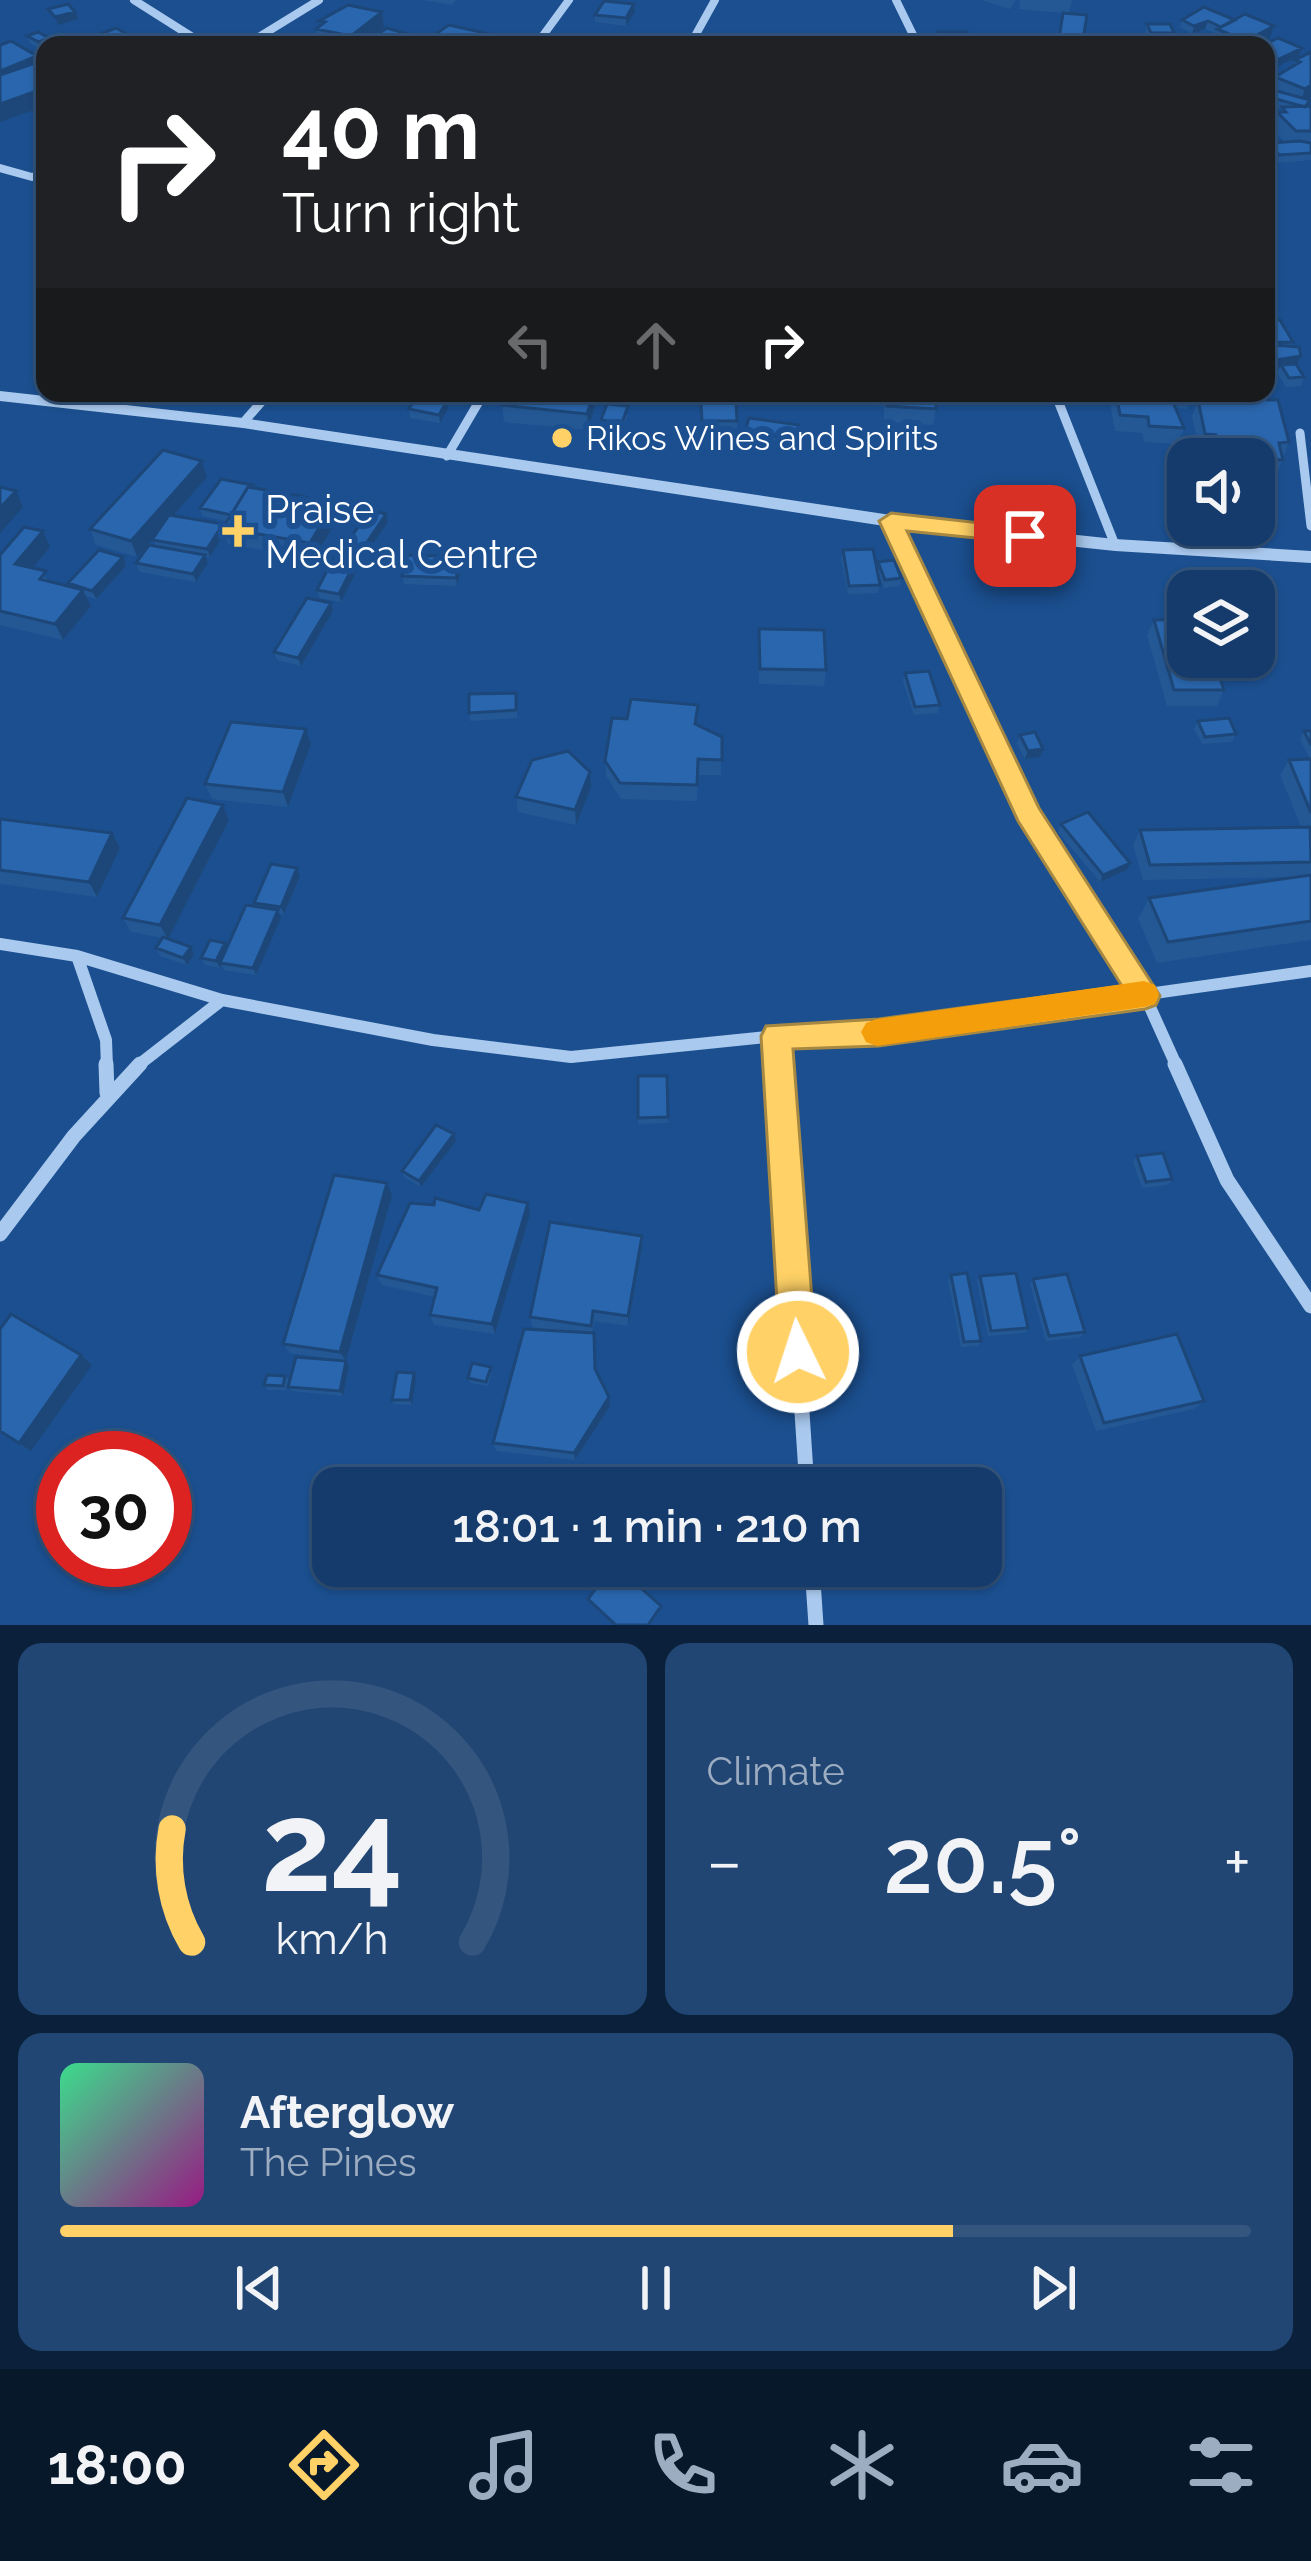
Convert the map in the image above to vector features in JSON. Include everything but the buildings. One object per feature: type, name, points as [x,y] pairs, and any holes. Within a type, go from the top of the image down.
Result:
[{"type":"street","points":[[134,0],[191,36]]},
{"type":"street","points":[[261,36],[319,0]]},
{"type":"street","points":[[543,36],[569,0]]},
{"type":"street","points":[[695,36],[715,0]]},
{"type":"street","points":[[896,0],[914,36]]},
{"type":"street","points":[[0,168],[36,176]]},
{"type":"street","points":[[0,396],[36,400]]},
{"type":"street","points":[[54,402],[243,423],[891,521],[1115,545],[1311,557]]},
{"type":"street","points":[[243,423],[261,402]]},
{"type":"street","points":[[447,456],[479,402]]},
{"type":"street","points":[[1058,402],[1115,545]]},
{"type":"street","points":[[1300,434],[1311,526]]},
{"type":"street","points":[[891,521],[1028,814],[1145,996],[1227,1180],[1311,1306]]},
{"type":"street","points":[[0,944],[77,956],[222,1000],[433,1040],[571,1057],[777,1036],[879,1032],[1311,971]]},
{"type":"street","points":[[77,956],[106,1040],[106,1093]]},
{"type":"street","points":[[0,1234],[106,1093],[173,1030],[222,1000]]},
{"type":"street","points":[[777,1036],[806,1467]]},
{"type":"street","points":[[813,1587],[816,1625]]},
{"type":"slow traffic","points":[[877,1032],[1144,994]]},
{"type":"place","name":"Rikos Wines and Spirits","points":[[562,438]]},
{"type":"place","name":"Praise Medical Centre","points":[[238,531]]},
{"type":"route","points":[[798,1352],[777,1036],[879,1032],[1145,996],[1028,814],[891,521],[1025,536]]}]
